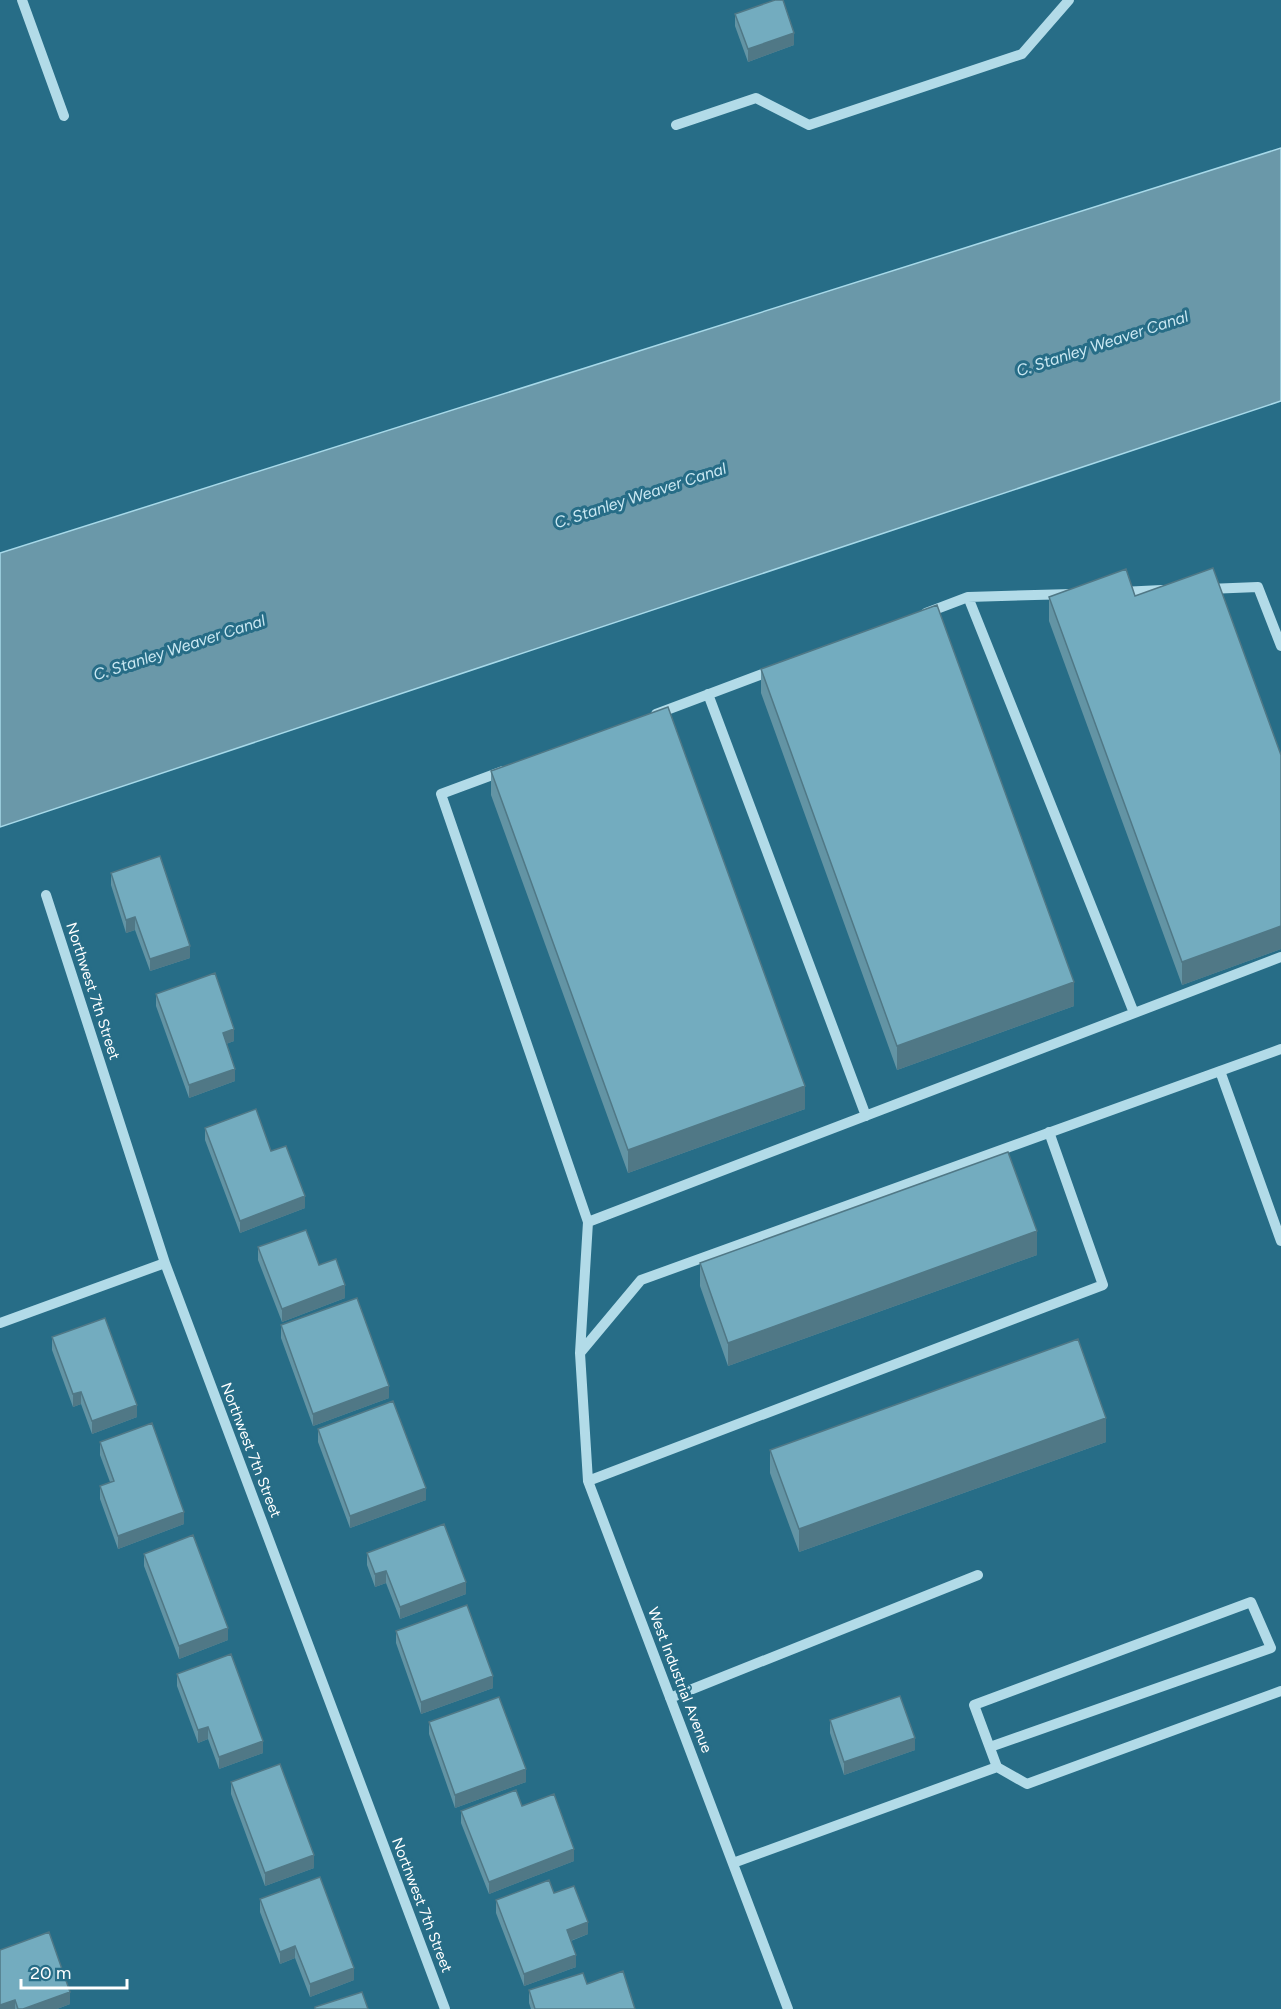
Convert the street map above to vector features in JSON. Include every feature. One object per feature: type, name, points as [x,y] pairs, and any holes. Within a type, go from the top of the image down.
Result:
[{"type":"street","points":[[22,0],[64,116]]},
{"type":"street","points":[[676,125],[756,98],[809,125],[1022,54],[1069,0]]},
{"type":"street","points":[[1200,589],[1258,587],[1281,646]]},
{"type":"street","points":[[1107,592],[1177,590]]},
{"type":"street","points":[[914,618],[968,597],[1084,593]]},
{"type":"street","points":[[968,597],[1134,1014]]},
{"type":"street","points":[[641,719],[784,666]]},
{"type":"street","points":[[708,694],[866,1116]]},
{"type":"street","points":[[519,765],[441,794],[588,1222],[1281,957]]},
{"type":"street","name":"Northwest 7th Street","points":[[46,895],[165,1263],[445,2009]]},
{"type":"street","points":[[580,1353],[641,1280],[1281,1048]]},
{"type":"street","points":[[1220,1071],[1281,1241]]},
{"type":"street","points":[[588,1481],[1103,1285],[1049,1132]]},
{"type":"street","name":"West Industrial Avenue","points":[[588,1222],[580,1353],[588,1481],[788,2009]]},
{"type":"street","points":[[0,1323],[165,1263]]},
{"type":"street","points":[[670,1698],[978,1575]]},
{"type":"street","points":[[990,1747],[1271,1648],[1251,1602],[974,1705],[997,1767],[1027,1784],[1281,1692]]},
{"type":"street","points":[[733,1863],[997,1767]]},
{"type":"water","name":"C. Stanley Weaver Canal","points":[[1281,148],[1281,401],[0,827],[0,553]]},
{"type":"building","points":[[775,0],[783,0],[794,33],[748,49],[735,14]]},
{"type":"building","points":[[1213,568],[1281,755],[1281,926],[1182,962],[1049,597],[1126,569],[1135,596]]},
{"type":"building","points":[[937,605],[1074,982],[897,1046],[761,669]]},
{"type":"building","points":[[668,707],[805,1086],[628,1150],[491,771]]},
{"type":"building","points":[[160,856],[190,946],[150,959],[135,917],[126,920],[111,873]]},
{"type":"building","points":[[215,973],[234,1029],[223,1033],[235,1069],[189,1085],[156,994]]},
{"type":"building","points":[[256,1109],[271,1151],[286,1146],[305,1196],[240,1221],[205,1128]]},
{"type":"building","points":[[1008,1152],[1037,1231],[728,1343],[700,1263]]},
{"type":"building","points":[[306,1230],[319,1265],[336,1259],[345,1285],[282,1309],[258,1247]]},
{"type":"building","points":[[357,1298],[389,1386],[313,1414],[281,1325]]},
{"type":"building","points":[[105,1318],[137,1405],[92,1421],[81,1392],[73,1394],[52,1337]]},
{"type":"building","points":[[1078,1339],[1106,1418],[799,1529],[770,1450]]},
{"type":"building","points":[[393,1401],[426,1488],[350,1516],[318,1429]]},
{"type":"building","points":[[152,1423],[184,1512],[118,1536],[100,1486],[114,1481],[100,1442]]},
{"type":"building","points":[[444,1524],[466,1582],[400,1607],[386,1571],[375,1574],[367,1553]]},
{"type":"building","points":[[193,1535],[228,1628],[179,1646],[144,1554]]},
{"type":"building","points":[[467,1605],[493,1676],[421,1702],[396,1631]]},
{"type":"building","points":[[231,1654],[263,1741],[219,1757],[208,1727],[198,1730],[177,1674]]},
{"type":"building","points":[[900,1696],[915,1738],[844,1762],[830,1720]]},
{"type":"building","points":[[499,1697],[526,1769],[455,1795],[429,1722]]},
{"type":"building","points":[[280,1764],[314,1855],[265,1873],[231,1782]]},
{"type":"building","points":[[516,1790],[522,1806],[554,1794],[574,1849],[489,1882],[461,1811]]},
{"type":"building","points":[[320,1877],[354,1968],[310,1984],[295,1946],[280,1952],[260,1899]]},
{"type":"building","points":[[549,1880],[554,1893],[574,1886],[588,1922],[567,1930],[576,1955],[524,1974],[496,1900]]},
{"type":"building","points":[[49,1932],[70,1992],[23,2009],[18,2009],[15,2000],[0,2005],[0,1950]]},
{"type":"building","points":[[623,1971],[635,2009],[535,2009],[529,1990],[583,1973],[587,1984]]},
{"type":"building","points":[[362,1992],[368,2009],[315,2009],[315,2007]]}]
